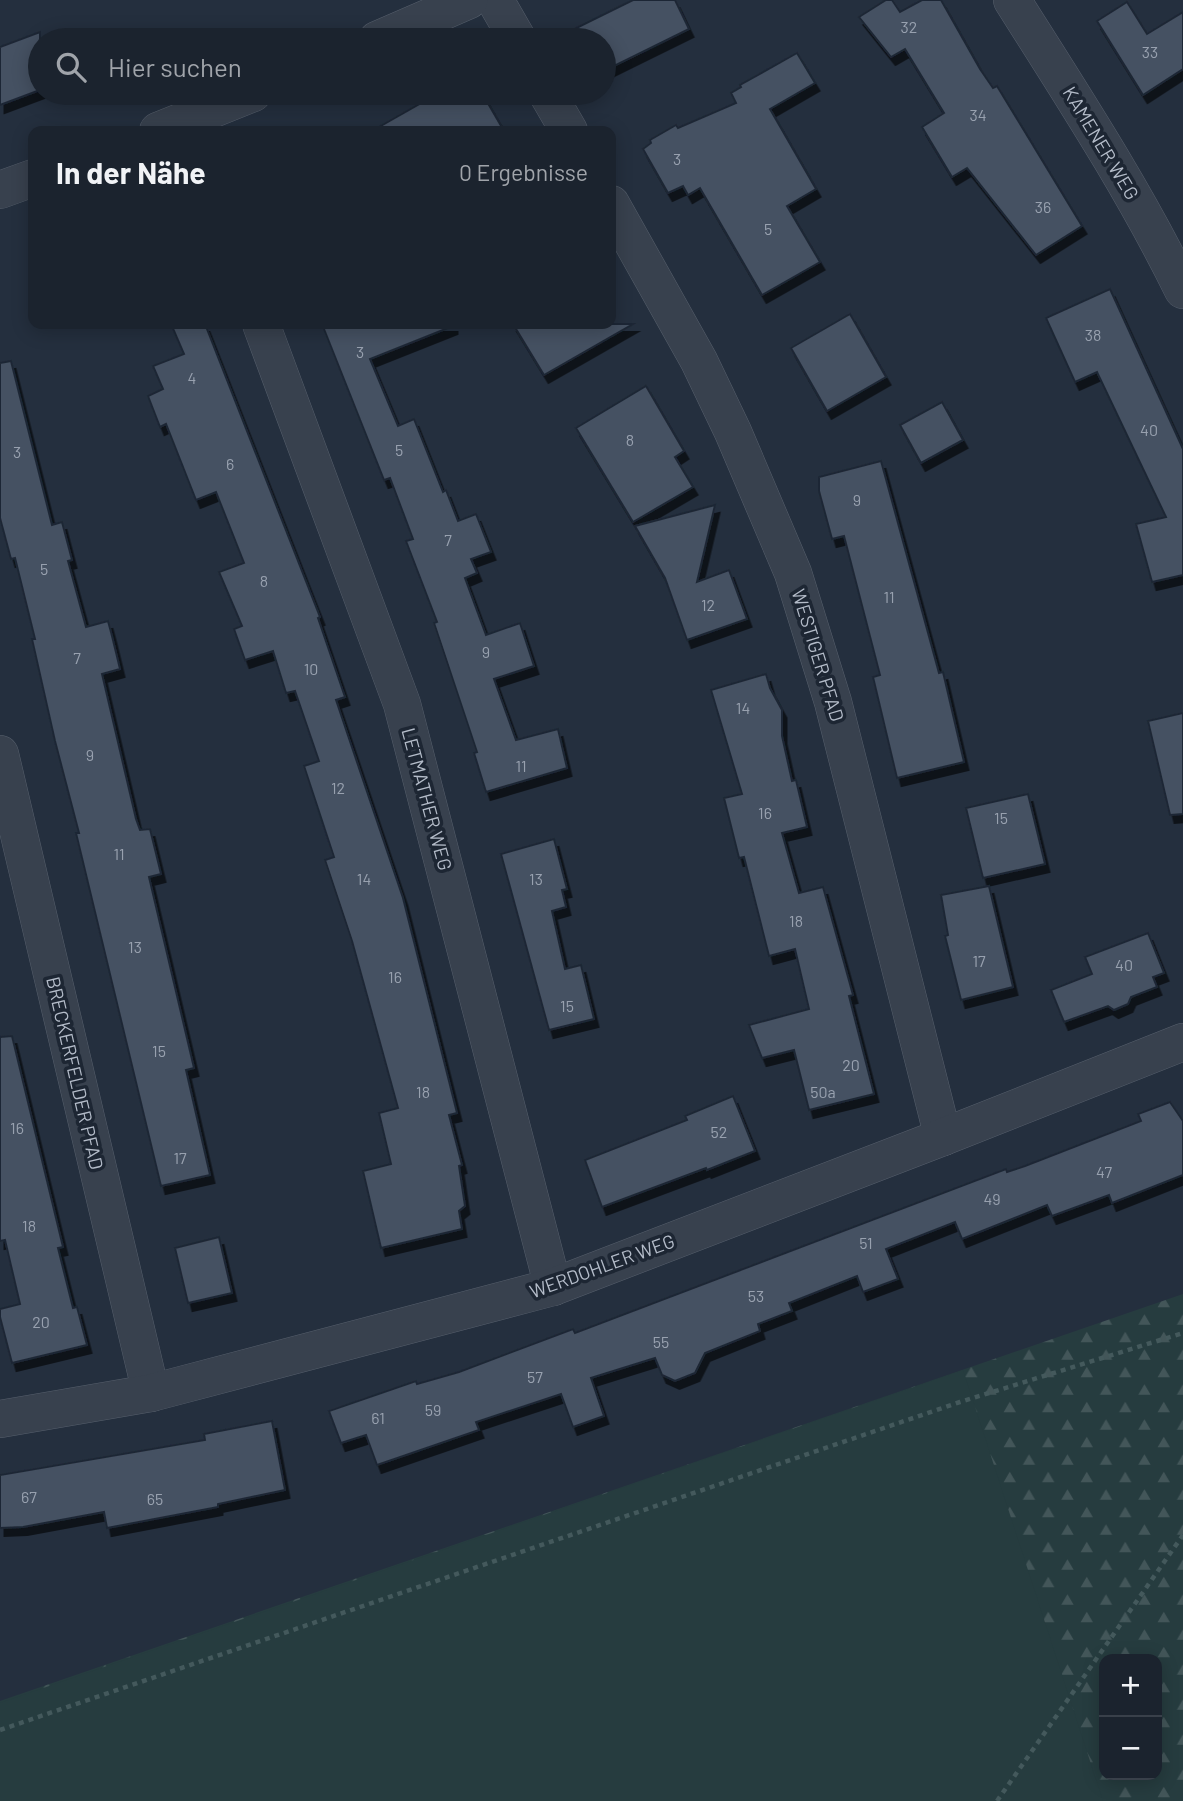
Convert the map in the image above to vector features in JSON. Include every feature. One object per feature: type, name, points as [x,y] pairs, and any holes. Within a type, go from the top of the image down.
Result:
[{"type":"street","points":[[495,0],[511,28]]},
{"type":"street","name":"KAMENER WEG","points":[[1012,0],[1108,151],[1183,290]]},
{"type":"street","points":[[400,28],[447,4]]},
{"type":"street","points":[[182,126],[227,105]]},
{"type":"street","points":[[554,105],[566,126]]},
{"type":"street","points":[[0,190],[28,180]]},
{"type":"street","name":"WESTIGER PFAD","points":[[616,213],[699,361],[733,432],[793,573],[833,702],[943,1137]]},
{"type":"street","name":"LETMATHER WEG","points":[[263,329],[402,704],[553,1287]]},
{"type":"street","name":"BRECKERFELDER PFAD","points":[[0,754],[151,1393]]},
{"type":"street","name":"WERDOHLER WEG","points":[[0,1419],[151,1393],[553,1287],[1183,1042]]},
{"type":"path","points":[[0,1730],[960,1402],[1183,1334]]},
{"type":"path","points":[[996,1801],[1183,1535]]},
{"type":"green space","points":[[1183,1294],[1183,1801],[0,1801],[0,1701]]},
{"type":"green space","points":[[963,1370],[1103,1801],[0,1801],[0,1703]]},
{"type":"building","points":[[633,0],[675,0],[689,29],[616,65],[616,28],[576,28]]},
{"type":"building","points":[[886,0],[892,0],[900,12],[922,0],[941,0],[980,69],[993,88],[997,86],[1082,226],[1036,255],[967,168],[952,177],[922,127],[944,113],[905,49],[891,57],[859,17]]},
{"type":"building","points":[[1127,2],[1147,34],[1183,12],[1183,69],[1143,95],[1097,21]]},
{"type":"building","points":[[28,36],[28,94],[0,105],[0,47]]},
{"type":"building","points":[[797,53],[815,83],[770,109],[816,189],[787,206],[820,262],[762,295],[700,188],[688,195],[683,186],[668,193],[643,149],[651,143],[650,140],[676,125],[678,128],[736,103],[731,93],[741,87],[740,85]]},
{"type":"building","points":[[418,105],[489,105],[501,126],[381,126]]},
{"type":"building","points":[[1110,289],[1183,449],[1183,575],[1152,582],[1136,524],[1166,517],[1097,372],[1075,382],[1046,318]]},
{"type":"building","points":[[850,314],[886,377],[827,411],[791,348]]},
{"type":"building","points":[[616,324],[633,324],[544,375],[516,329],[616,329]]},
{"type":"building","points":[[173,329],[207,329],[320,617],[318,618],[345,697],[336,700],[403,898],[457,1113],[449,1115],[462,1165],[459,1166],[465,1206],[459,1211],[462,1229],[381,1248],[363,1171],[391,1164],[379,1113],[398,1108],[352,941],[325,860],[334,857],[304,766],[319,761],[295,691],[286,693],[273,651],[245,660],[234,629],[242,626],[219,572],[244,563],[216,492],[196,500],[166,424],[160,427],[148,396],[163,389],[153,366],[184,354]]},
{"type":"building","points":[[324,329],[445,329],[370,359],[398,426],[414,419],[443,492],[446,490],[458,521],[476,514],[491,552],[471,559],[477,573],[465,578],[486,635],[520,623],[534,666],[494,679],[516,740],[558,729],[567,768],[486,792],[474,753],[477,752],[434,623],[437,622],[406,541],[413,539],[390,478],[384,480]]},
{"type":"building","points":[[11,361],[52,525],[62,522],[72,560],[68,561],[86,627],[108,621],[120,669],[102,674],[136,819],[140,830],[150,829],[161,874],[149,877],[194,1068],[186,1070],[210,1175],[161,1186],[76,833],[79,833],[32,639],[35,639],[15,558],[11,559],[0,518],[0,363]]},
{"type":"building","points":[[646,386],[684,451],[675,457],[693,487],[633,522],[576,428]]},
{"type":"building","points":[[942,402],[963,440],[921,463],[900,425]]},
{"type":"building","points":[[881,461],[939,673],[943,672],[964,762],[897,778],[873,677],[880,675],[844,536],[832,539],[819,491],[819,477]]},
{"type":"building","points":[[715,505],[697,582],[729,570],[747,619],[687,640],[665,578],[635,526]]},
{"type":"building","points":[[766,674],[782,710],[782,736],[792,781],[796,780],[807,827],[782,833],[799,893],[823,887],[853,995],[849,996],[874,1094],[809,1110],[794,1050],[762,1058],[749,1025],[809,1009],[795,949],[769,956],[744,857],[739,858],[724,798],[742,794],[711,690]]},
{"type":"building","points":[[1183,713],[1183,814],[1170,815],[1148,721]]},
{"type":"building","points":[[1028,794],[1045,864],[983,878],[966,808]]},
{"type":"building","points":[[554,839],[567,889],[562,890],[566,907],[552,911],[565,969],[581,965],[594,1019],[549,1030],[501,854]]},
{"type":"building","points":[[989,886],[1013,987],[961,1000],[945,936],[948,935],[941,895]]},
{"type":"building","points":[[1148,933],[1164,973],[1153,977],[1157,987],[1131,997],[1128,1004],[1114,1010],[1108,1006],[1064,1022],[1051,990],[1092,974],[1085,957]]},
{"type":"building","points":[[12,1036],[63,1247],[58,1248],[73,1308],[77,1307],[87,1345],[12,1363],[0,1317],[0,1309],[20,1304],[5,1240],[0,1241],[0,1037]]},
{"type":"building","points":[[733,1096],[755,1151],[602,1207],[585,1160],[687,1120],[685,1116]]},
{"type":"building","points":[[1170,1102],[1183,1121],[1183,1175],[1112,1203],[1109,1195],[1052,1216],[1047,1205],[962,1239],[955,1222],[886,1249],[898,1279],[863,1292],[857,1276],[789,1303],[792,1311],[758,1324],[760,1331],[705,1353],[695,1373],[675,1381],[662,1375],[655,1358],[591,1378],[604,1416],[573,1427],[561,1394],[476,1422],[479,1430],[377,1465],[366,1435],[341,1443],[329,1411],[416,1381],[417,1384],[459,1372],[573,1329],[575,1333],[1006,1169],[1007,1172],[1025,1166],[1141,1121],[1138,1114]]},
{"type":"building","points":[[219,1237],[232,1293],[188,1303],[175,1248]]},
{"type":"building","points":[[272,1421],[285,1490],[218,1504],[218,1507],[107,1528],[104,1512],[23,1527],[0,1528],[0,1475],[205,1440],[204,1434]]}]
